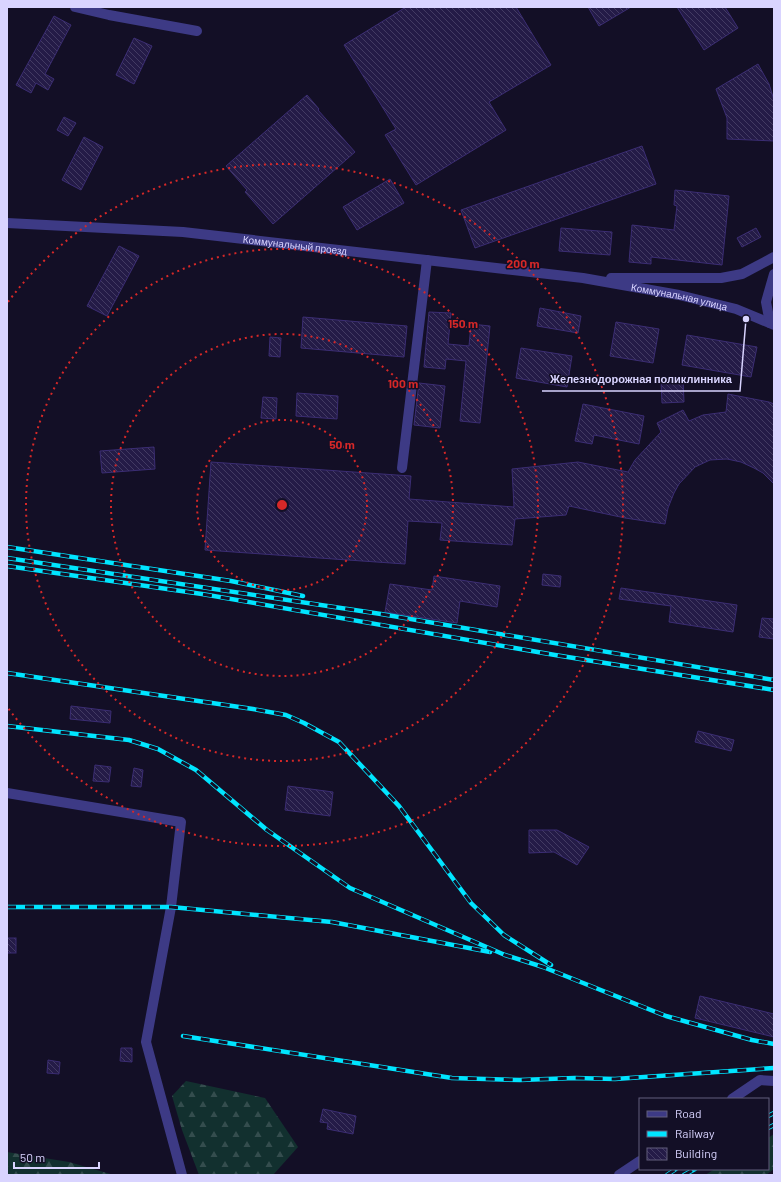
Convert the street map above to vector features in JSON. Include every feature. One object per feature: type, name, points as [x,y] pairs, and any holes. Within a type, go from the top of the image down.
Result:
[{"type":"street","points":[[75,7],[109,15],[197,30]]},
{"type":"street","name":"Коммунальный проезд","points":[[7,222],[183,232],[378,253],[583,278]]},
{"type":"street","points":[[583,278],[721,278],[742,274],[774,257]]},
{"type":"street","points":[[402,468],[427,260]]},
{"type":"street","points":[[772,324],[766,302],[774,274]]},
{"type":"street","name":"Коммунальная улица","points":[[583,278],[679,295],[736,309],[772,324]]},
{"type":"street","points":[[7,793],[181,822],[171,907],[146,1042],[182,1175]]},
{"type":"street","points":[[733,1098],[760,1080],[774,1081]]},
{"type":"street","points":[[619,1175],[639,1162]]},
{"type":"green space","points":[[186,1081],[265,1098],[298,1147],[273,1175],[199,1175],[182,1130],[172,1096]]},
{"type":"green space","points":[[774,1134],[774,1169],[766,1175],[705,1175],[713,1170],[769,1170],[769,1137]]},
{"type":"green space","points":[[7,1152],[69,1162],[114,1175],[7,1175]]},
{"type":"building","points":[[406,7],[516,7],[551,65],[489,102],[506,130],[416,185],[385,135],[396,129],[344,45]]},
{"type":"building","points":[[588,7],[631,7],[599,26]]},
{"type":"building","points":[[677,7],[725,7],[738,28],[704,50]]},
{"type":"building","points":[[54,16],[71,25],[45,74],[54,79],[48,90],[36,83],[31,93],[16,85]]},
{"type":"building","points":[[134,38],[152,46],[134,84],[116,75]]},
{"type":"building","points":[[758,64],[769,84],[774,100],[774,141],[727,139],[727,118],[716,89]]},
{"type":"building","points":[[307,95],[319,109],[318,110],[355,152],[273,224],[245,192],[247,190],[226,166]]},
{"type":"building","points":[[64,117],[76,123],[68,136],[57,130]]},
{"type":"building","points":[[84,137],[103,147],[81,190],[62,180]]},
{"type":"building","points":[[642,146],[656,184],[475,248],[461,210]]},
{"type":"building","points":[[390,179],[404,203],[357,230],[343,207]]},
{"type":"building","points":[[675,190],[729,196],[722,265],[651,257],[651,264],[629,262],[632,225],[674,230],[677,206],[674,205]]},
{"type":"building","points":[[561,228],[612,232],[610,255],[559,251]]},
{"type":"building","points":[[756,228],[761,237],[742,247],[737,238]]},
{"type":"building","points":[[119,246],[139,256],[107,316],[87,306]]},
{"type":"building","points":[[540,308],[581,316],[578,333],[537,326]]},
{"type":"building","points":[[429,312],[451,313],[448,344],[469,346],[471,324],[490,326],[480,423],[460,421],[466,361],[446,359],[445,369],[424,367]]},
{"type":"building","points":[[303,317],[407,326],[404,357],[301,348]]},
{"type":"building","points":[[616,322],[659,329],[653,363],[610,356]]},
{"type":"building","points":[[687,335],[757,347],[751,377],[682,365]]},
{"type":"building","points":[[270,337],[281,338],[280,357],[269,356]]},
{"type":"building","points":[[521,348],[572,356],[567,387],[516,378]]},
{"type":"building","points":[[683,379],[684,402],[662,403],[661,381]]},
{"type":"building","points":[[419,383],[445,386],[440,428],[414,425]]},
{"type":"building","points":[[297,393],[338,396],[337,419],[296,416]]},
{"type":"building","points":[[728,394],[774,404],[774,484],[763,473],[741,462],[727,459],[710,460],[695,467],[679,484],[668,508],[665,524],[625,518],[569,506],[566,515],[515,519],[512,545],[440,540],[442,523],[408,521],[405,564],[205,550],[211,462],[411,476],[409,499],[514,507],[512,469],[578,462],[628,472],[635,460],[661,432],[657,423],[683,410],[689,421],[703,415],[726,412]]},
{"type":"building","points":[[263,397],[277,398],[276,419],[261,418]]},
{"type":"building","points":[[583,404],[644,416],[639,444],[594,435],[592,444],[575,441]]},
{"type":"building","points":[[154,447],[155,469],[102,473],[100,451]]},
{"type":"building","points":[[543,574],[561,576],[560,587],[542,585]]},
{"type":"building","points":[[434,576],[500,586],[497,607],[460,601],[457,623],[385,612],[390,584],[432,590]]},
{"type":"building","points":[[621,588],[737,605],[733,632],[669,622],[671,606],[619,599]]},
{"type":"building","points":[[762,618],[774,619],[774,639],[759,637]]},
{"type":"building","points":[[71,706],[111,711],[110,723],[70,719]]},
{"type":"building","points":[[698,731],[734,740],[731,751],[695,742]]},
{"type":"building","points":[[95,765],[111,767],[109,782],[93,781]]},
{"type":"building","points":[[134,768],[143,770],[141,787],[131,786]]},
{"type":"building","points":[[288,786],[333,792],[330,816],[285,810]]},
{"type":"building","points":[[529,830],[557,830],[589,847],[577,865],[554,852],[529,853]]},
{"type":"building","points":[[7,938],[16,938],[16,953],[7,953]]},
{"type":"building","points":[[700,996],[774,1014],[774,1037],[695,1018]]},
{"type":"building","points":[[121,1048],[132,1048],[132,1062],[120,1061]]},
{"type":"building","points":[[48,1060],[60,1062],[59,1074],[47,1073]]},
{"type":"building","points":[[323,1109],[356,1116],[353,1134],[327,1129],[328,1123],[320,1122]]},
{"type":"railway","points":[[7,547],[231,581],[303,596]]},
{"type":"railway","points":[[7,558],[381,614],[774,680]]},
{"type":"railway","points":[[7,566],[202,594],[555,655],[774,690]]},
{"type":"railway","points":[[7,673],[253,709],[286,715],[304,723],[339,742],[399,806],[471,903],[504,935],[551,965]]},
{"type":"railway","points":[[7,726],[129,740],[158,749],[196,770],[267,830],[350,888],[505,955],[543,967],[666,1016],[752,1040],[774,1044]]},
{"type":"railway","points":[[7,907],[171,907],[332,922],[490,952]]},
{"type":"railway","points":[[183,1036],[452,1078],[520,1080],[575,1078],[615,1079],[774,1068]]},
{"type":"railway","points":[[769,1116],[774,1113]]},
{"type":"railway","points":[[769,1128],[774,1125]]},
{"type":"railway","points":[[667,1175],[674,1170]]},
{"type":"railway","points":[[684,1175],[693,1170]]},
{"type":"place","name":"Железнодорожная поликлинника","points":[[746,319]]}]
